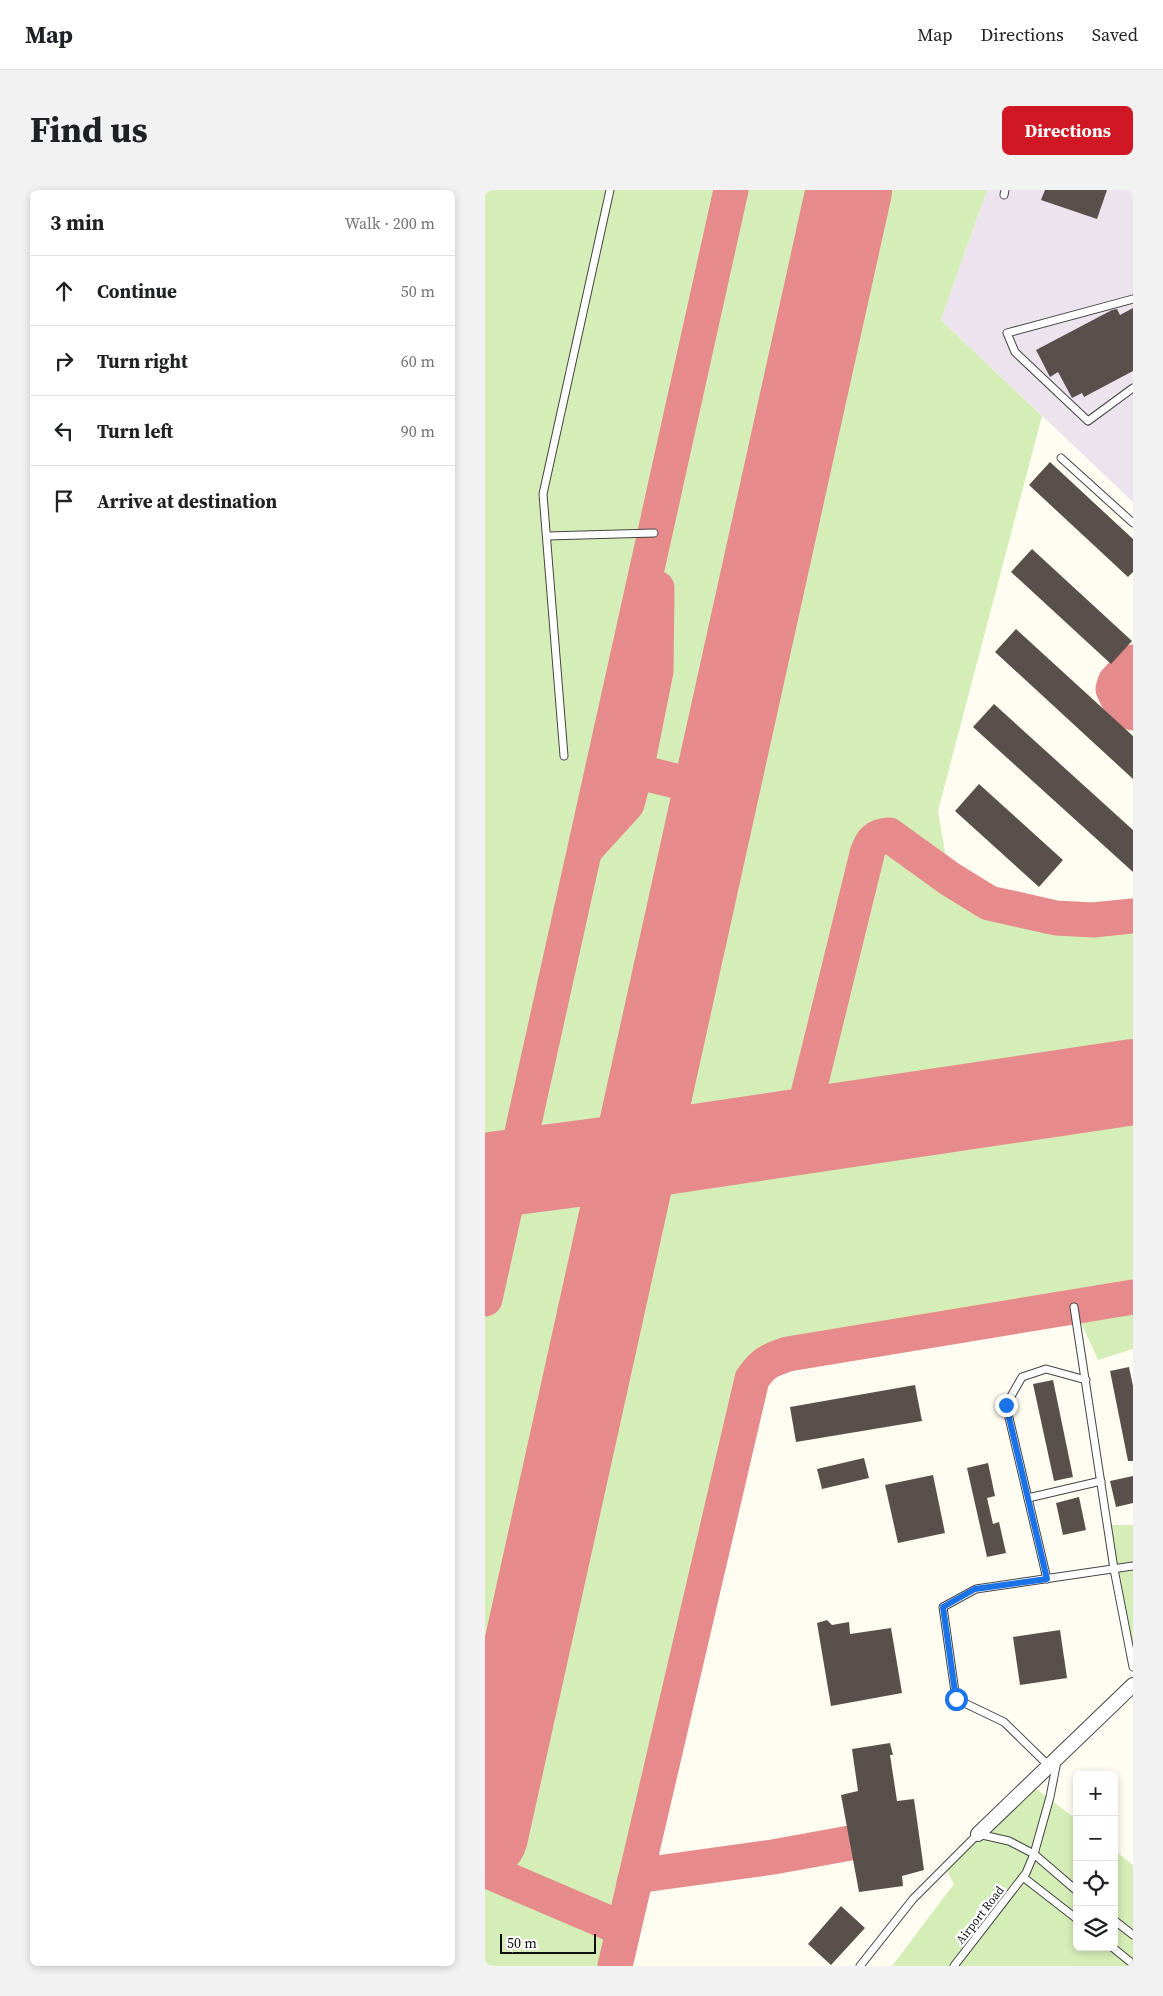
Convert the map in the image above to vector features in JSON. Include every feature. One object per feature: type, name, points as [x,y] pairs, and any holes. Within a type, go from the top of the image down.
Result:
[{"type":"street","points":[[978,1834],[1133,1685]]},
{"type":"lane","points":[[563,756],[543,494],[611,190]]},
{"type":"lane","points":[[1133,299],[1007,333],[1015,352],[1088,421],[1133,388]]},
{"type":"lane","points":[[1061,458],[1133,523]]},
{"type":"lane","points":[[547,536],[654,533]]},
{"type":"lane","points":[[1074,1306],[1115,1569],[1133,1667]]},
{"type":"lane","points":[[1047,1579],[1006,1405],[1021,1377],[1046,1369],[1085,1380]]},
{"type":"lane","points":[[1028,1498],[1101,1481]]},
{"type":"lane","points":[[1053,1762],[1004,1722],[956,1699],[943,1607],[975,1589],[1133,1566]]},
{"type":"lane","name":"Airport Road","points":[[954,1966],[1023,1877],[1033,1854],[1050,1796],[1053,1762]]},
{"type":"lane","points":[[860,1966],[913,1899],[978,1834],[1009,1841],[1033,1854],[1073,1887]]},
{"type":"lane","points":[[1023,1877],[1073,1916]]},
{"type":"lane","points":[[1118,1923],[1133,1935]]},
{"type":"lane","points":[[1117,1951],[1133,1964]]},
{"type":"shaded area","points":[[987,190],[1133,190],[1133,502],[941,320]]},
{"type":"green space","points":[[485,190],[987,190],[941,320],[1042,416],[938,811],[947,863],[989,903],[1056,918],[1093,920],[1133,916],[1133,1349],[1098,1360],[1074,1307],[907,1323],[773,1347],[759,1352],[748,1360],[742,1369],[604,1966],[485,1966]]},
{"type":"green space","points":[[1105,1525],[1133,1525],[1133,1657]]},
{"type":"green space","points":[[1030,1784],[1073,1817],[1073,1951],[1118,1951],[1118,1853],[1133,1865],[1133,1966],[892,1966],[954,1884],[946,1869]]},
{"type":"building","points":[[1045,190],[1107,190],[1097,219],[1041,200]]},
{"type":"building","points":[[1133,308],[1133,371],[1084,397],[1082,393],[1072,398],[1058,372],[1050,377],[1036,350],[1112,310],[1117,309],[1120,315]]},
{"type":"building","points":[[1050,462],[1133,539],[1133,572],[1128,577],[1029,485]]},
{"type":"building","points":[[1032,549],[1132,641],[1111,664],[1011,572]]},
{"type":"building","points":[[1016,629],[1133,736],[1133,779],[995,652]]},
{"type":"building","points":[[994,704],[1133,830],[1133,872],[973,727]]},
{"type":"building","points":[[979,784],[1063,860],[1039,887],[955,811]]},
{"type":"building","points":[[1129,1367],[1133,1386],[1133,1461],[1128,1461],[1110,1371]]},
{"type":"building","points":[[1053,1380],[1073,1477],[1054,1481],[1033,1384]]},
{"type":"building","points":[[915,1385],[922,1421],[796,1442],[790,1407]]},
{"type":"building","points":[[864,1458],[869,1478],[822,1489],[817,1469]]},
{"type":"building","points":[[988,1463],[995,1496],[987,1498],[993,1524],[999,1522],[1006,1553],[987,1557],[967,1468]]},
{"type":"building","points":[[933,1475],[945,1533],[898,1543],[885,1485]]},
{"type":"building","points":[[1133,1476],[1133,1503],[1116,1507],[1110,1481]]},
{"type":"building","points":[[1079,1497],[1086,1530],[1063,1535],[1056,1503]]},
{"type":"building","points":[[827,1620],[832,1625],[849,1622],[850,1634],[891,1628],[902,1693],[831,1706],[817,1623]]},
{"type":"building","points":[[1060,1630],[1067,1678],[1020,1685],[1013,1637]]},
{"type":"building","points":[[890,1743],[893,1755],[890,1755],[897,1801],[914,1799],[924,1870],[902,1876],[903,1886],[859,1892],[841,1795],[858,1791],[852,1749]]},
{"type":"building","points":[[841,1906],[865,1928],[831,1965],[808,1944]]},
{"type":"taxiway","points":[[485,1299],[731,190]]},
{"type":"taxiway","points":[[586,849],[627,804],[636,771],[656,671],[657,588]]},
{"type":"taxiway","points":[[1133,662],[1115,682],[1113,689],[1117,698],[1133,713]]},
{"type":"taxiway","points":[[614,766],[717,791]]},
{"type":"taxiway","points":[[799,1131],[867,854],[870,846],[877,838],[889,835],[950,879],[989,903],[1056,918],[1093,920],[1133,916]]},
{"type":"taxiway","points":[[615,1966],[752,1379],[767,1363],[788,1354],[1133,1297]]},
{"type":"taxiway","points":[[634,1883],[643,1875],[773,1857],[850,1843]]},
{"type":"taxiway","points":[[485,1870],[623,1929]]},
{"type":"runway","points":[[485,1836],[849,190]]},
{"type":"runway","points":[[485,1176],[636,1156],[1133,1082]]},
{"type":"route","points":[[956,1699],[943,1607],[975,1589],[1047,1579],[1006,1405]]}]
